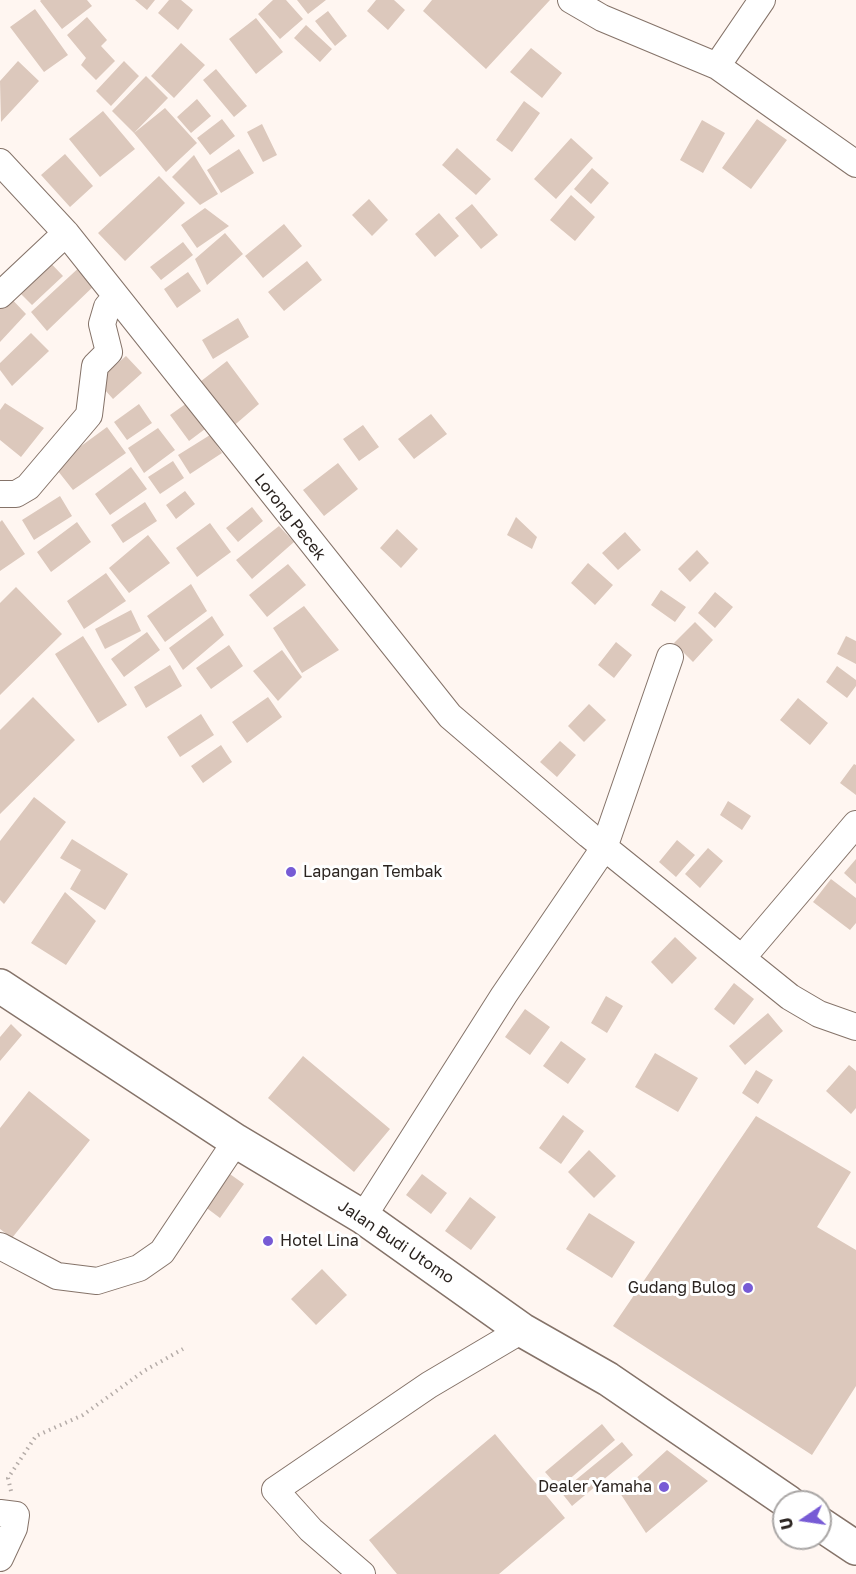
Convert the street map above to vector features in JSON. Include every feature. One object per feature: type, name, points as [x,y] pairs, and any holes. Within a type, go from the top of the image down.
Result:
[{"type":"main road","name":"Jalan Budi Utomo","points":[[0,986],[236,1142],[363,1217],[522,1330],[608,1379],[772,1491]]},
{"type":"main road","points":[[832,1532],[856,1548]]},
{"type":"street","points":[[571,0],[602,18],[717,66],[856,164]]},
{"type":"street","points":[[717,66],[762,0]]},
{"type":"street","name":"Lorong Pecek","points":[[0,162],[66,233],[438,703],[461,727],[604,848],[743,957],[790,997],[819,1014],[856,1027]]},
{"type":"street","points":[[0,295],[66,233]]},
{"type":"street","points":[[0,494],[16,494],[28,487],[89,415],[95,366],[109,352],[102,324],[107,307],[116,297]]},
{"type":"street","points":[[363,1217],[504,995],[604,848],[670,657]]},
{"type":"street","points":[[743,957],[856,824]]},
{"type":"street","points":[[0,1246],[57,1276],[97,1281],[139,1268],[162,1252],[236,1142]]},
{"type":"street","points":[[362,1574],[311,1530],[275,1490],[420,1391],[522,1330]]},
{"type":"street","points":[[0,1558],[14,1528],[8,1514]]},
{"type":"path","points":[[8,1514],[8,1478],[36,1436],[83,1415],[144,1371],[183,1349]]},
{"type":"building","points":[[41,0],[87,0],[92,6],[62,29]]},
{"type":"building","points":[[135,0],[155,0],[147,10]]},
{"type":"building","points":[[169,0],[181,0],[193,10],[178,30],[158,13]]},
{"type":"building","points":[[273,0],[286,0],[303,19],[280,39],[258,14]]},
{"type":"building","points":[[297,0],[326,0],[308,14]]},
{"type":"building","points":[[376,0],[394,0],[405,10],[388,30],[367,11]]},
{"type":"building","points":[[432,0],[550,0],[486,69],[423,11]]},
{"type":"building","points":[[35,9],[68,55],[44,72],[10,27]]},
{"type":"building","points":[[328,11],[347,36],[335,46],[315,21]]},
{"type":"building","points":[[87,17],[107,40],[101,46],[115,61],[96,80],[81,65],[86,58],[67,35]]},
{"type":"building","points":[[256,18],[283,52],[256,74],[229,39]]},
{"type":"building","points":[[306,25],[332,49],[320,62],[294,38]]},
{"type":"building","points":[[181,43],[205,65],[174,98],[151,76]]},
{"type":"building","points":[[531,48],[562,73],[542,98],[510,72]]},
{"type":"building","points":[[18,61],[39,81],[1,122],[0,81]]},
{"type":"building","points":[[124,61],[139,76],[111,106],[96,91]]},
{"type":"building","points":[[216,69],[247,106],[234,117],[203,80]]},
{"type":"building","points":[[146,76],[168,98],[134,133],[112,111]]},
{"type":"building","points":[[197,99],[211,116],[191,133],[177,117]]},
{"type":"building","points":[[524,101],[540,113],[512,152],[496,140]]},
{"type":"building","points":[[165,108],[197,143],[166,172],[134,133]]},
{"type":"building","points":[[103,111],[135,149],[100,177],[69,139]]},
{"type":"building","points":[[222,119],[235,136],[210,155],[197,138]]},
{"type":"building","points":[[757,119],[787,140],[751,189],[722,168]]},
{"type":"building","points":[[702,120],[725,133],[703,173],[680,160]]},
{"type":"building","points":[[262,124],[277,155],[263,162],[247,132]]},
{"type":"building","points":[[571,138],[593,158],[556,199],[534,179]]},
{"type":"building","points":[[457,148],[491,179],[476,195],[442,165]]},
{"type":"building","points":[[239,149],[254,173],[221,193],[207,170]]},
{"type":"building","points":[[65,154],[93,186],[70,207],[41,175]]},
{"type":"building","points":[[194,155],[218,194],[200,205],[172,177]]},
{"type":"building","points":[[592,168],[609,183],[591,204],[574,189]]},
{"type":"building","points":[[159,176],[185,203],[125,261],[98,233]]},
{"type":"building","points":[[571,195],[595,217],[575,241],[550,220]]},
{"type":"building","points":[[369,199],[388,220],[372,236],[352,215]]},
{"type":"building","points":[[472,204],[498,235],[481,249],[455,218]]},
{"type":"building","points":[[205,208],[229,226],[197,248],[181,225]]},
{"type":"building","points":[[439,213],[459,236],[435,257],[415,234]]},
{"type":"building","points":[[284,224],[302,246],[263,278],[245,256]]},
{"type":"building","points":[[225,233],[243,254],[207,285],[195,259]]},
{"type":"building","points":[[183,242],[193,255],[161,280],[150,267]]},
{"type":"building","points":[[44,256],[63,276],[32,305],[13,286]]},
{"type":"building","points":[[307,261],[322,280],[284,311],[268,292]]},
{"type":"building","points":[[84,263],[98,282],[47,331],[31,312]]},
{"type":"building","points":[[188,272],[201,291],[177,308],[164,289]]},
{"type":"building","points":[[6,293],[26,314],[0,342],[0,298]]},
{"type":"building","points":[[238,318],[249,337],[213,359],[202,340]]},
{"type":"building","points":[[31,333],[49,351],[12,386],[0,370],[0,363]]},
{"type":"building","points":[[126,356],[142,373],[113,399],[97,381]]},
{"type":"building","points":[[227,361],[259,404],[230,429],[196,385]]},
{"type":"building","points":[[5,403],[44,428],[21,457],[0,440],[0,410]]},
{"type":"building","points":[[187,403],[205,429],[189,441],[170,415]]},
{"type":"building","points":[[139,404],[152,423],[127,440],[114,422]]},
{"type":"building","points":[[431,414],[447,434],[414,459],[398,439]]},
{"type":"building","points":[[363,425],[379,447],[359,461],[343,439]]},
{"type":"building","points":[[107,427],[126,453],[73,490],[54,466]]},
{"type":"building","points":[[158,428],[175,450],[144,473],[128,448]]},
{"type":"building","points":[[210,435],[222,453],[190,474],[178,455]]},
{"type":"building","points":[[173,461],[184,478],[160,494],[148,477]]},
{"type":"building","points":[[338,463],[358,489],[324,516],[303,490]]},
{"type":"building","points":[[131,467],[147,489],[110,515],[95,494]]},
{"type":"building","points":[[185,491],[195,504],[176,519],[166,505]]},
{"type":"building","points":[[60,496],[72,516],[34,540],[22,520]]},
{"type":"building","points":[[145,502],[157,521],[123,543],[111,525]]},
{"type":"building","points":[[252,507],[263,521],[238,542],[226,528]]},
{"type":"building","points":[[516,517],[537,537],[532,549],[507,535]]},
{"type":"building","points":[[2,520],[25,554],[0,571],[0,522]]},
{"type":"building","points":[[77,522],[91,542],[51,572],[37,552]]},
{"type":"building","points":[[210,523],[231,552],[197,577],[176,548]]},
{"type":"building","points":[[279,526],[294,542],[252,579],[236,560]]},
{"type":"building","points":[[397,529],[418,549],[401,568],[380,548]]},
{"type":"building","points":[[625,532],[641,550],[618,570],[602,553]]},
{"type":"building","points":[[148,535],[170,563],[129,593],[109,568]]},
{"type":"building","points":[[697,550],[709,563],[690,582],[678,569]]},
{"type":"building","points":[[588,563],[613,585],[595,605],[571,583]]},
{"type":"building","points":[[288,564],[306,585],[267,617],[249,595]]},
{"type":"building","points":[[106,573],[126,601],[84,629],[67,601]]},
{"type":"building","points":[[191,584],[207,611],[165,642],[147,616]]},
{"type":"building","points":[[16,587],[62,634],[0,695],[0,603]]},
{"type":"building","points":[[661,590],[686,607],[675,622],[651,605]]},
{"type":"building","points":[[715,592],[733,607],[715,628],[698,613]]},
{"type":"building","points":[[304,606],[339,650],[302,673],[273,628]]},
{"type":"building","points":[[131,610],[141,631],[105,649],[95,629]]},
{"type":"building","points":[[212,616],[224,635],[183,670],[169,648]]},
{"type":"building","points":[[695,622],[713,640],[693,662],[674,643]]},
{"type":"building","points":[[147,632],[160,650],[124,677],[111,659]]},
{"type":"building","points":[[83,636],[127,705],[98,723],[55,654]]},
{"type":"building","points":[[846,636],[856,641],[856,664],[837,654]]},
{"type":"building","points":[[616,642],[632,655],[614,678],[598,665]]},
{"type":"building","points":[[229,645],[243,666],[211,689],[196,668]]},
{"type":"building","points":[[282,650],[302,677],[278,701],[253,671]]},
{"type":"building","points":[[170,665],[182,686],[146,708],[134,687]]},
{"type":"building","points":[[837,666],[856,680],[856,686],[847,698],[826,682]]},
{"type":"building","points":[[33,697],[75,740],[0,814],[0,730]]},
{"type":"building","points":[[268,697],[282,717],[247,743],[232,722]]},
{"type":"building","points":[[798,698],[828,723],[810,745],[780,720]]},
{"type":"building","points":[[589,704],[606,720],[584,742],[568,726]]},
{"type":"building","points":[[201,714],[214,735],[180,757],[167,737]]},
{"type":"building","points":[[560,741],[576,755],[557,777],[540,762]]},
{"type":"building","points":[[221,745],[232,762],[203,783],[191,766]]},
{"type":"building","points":[[854,764],[856,765],[856,795],[840,783]]},
{"type":"building","points":[[34,797],[66,822],[4,904],[0,900],[0,841]]},
{"type":"building","points":[[728,801],[751,816],[742,830],[720,815]]},
{"type":"building","points":[[72,839],[128,874],[105,910],[70,889],[81,870],[60,858]]},
{"type":"building","points":[[677,840],[695,855],[676,877],[659,862]]},
{"type":"building","points":[[708,848],[723,861],[700,888],[685,874]]},
{"type":"building","points":[[856,859],[856,884],[844,873]]},
{"type":"building","points":[[831,879],[856,898],[856,923],[850,930],[813,902]]},
{"type":"building","points":[[65,892],[96,921],[66,965],[31,943]]},
{"type":"building","points":[[675,937],[697,958],[672,984],[651,962]]},
{"type":"building","points":[[734,983],[754,999],[734,1025],[714,1009]]},
{"type":"building","points":[[606,996],[623,1006],[607,1033],[591,1023]]},
{"type":"building","points":[[525,1009],[550,1027],[530,1055],[505,1037]]},
{"type":"building","points":[[768,1013],[783,1031],[745,1065],[729,1046]]},
{"type":"building","points":[[11,1024],[22,1035],[0,1061],[0,1037]]},
{"type":"building","points":[[561,1041],[586,1059],[568,1084],[543,1066]]},
{"type":"building","points":[[655,1053],[698,1078],[678,1112],[635,1087]]},
{"type":"building","points":[[303,1056],[390,1129],[354,1172],[268,1098]]},
{"type":"building","points":[[849,1065],[856,1071],[856,1108],[851,1114],[826,1091]]},
{"type":"building","points":[[756,1070],[773,1080],[758,1104],[742,1093]]},
{"type":"building","points":[[29,1091],[90,1140],[12,1238],[0,1229],[0,1128]]},
{"type":"building","points":[[563,1115],[584,1131],[561,1164],[539,1148]]},
{"type":"building","name":"Gudang Bulog","points":[[756,1116],[851,1172],[817,1227],[856,1250],[856,1386],[812,1455],[613,1326]]},
{"type":"building","points":[[589,1150],[616,1176],[594,1198],[568,1172]]},
{"type":"building","points":[[227,1172],[244,1184],[220,1218],[204,1206]]},
{"type":"building","points":[[422,1174],[447,1193],[431,1214],[406,1195]]},
{"type":"building","points":[[470,1197],[496,1217],[471,1250],[445,1231]]},
{"type":"building","points":[[589,1213],[635,1242],[612,1278],[566,1249]]},
{"type":"building","points":[[322,1269],[347,1295],[316,1325],[291,1299]]},
{"type":"building","points":[[602,1424],[615,1440],[559,1488],[545,1472]]},
{"type":"building","points":[[495,1434],[565,1518],[499,1574],[397,1574],[369,1540]]},
{"type":"building","points":[[622,1442],[633,1455],[572,1506],[561,1492]]},
{"type":"building","name":"Dealer Yamaha","points":[[667,1450],[708,1481],[646,1533],[620,1493]]},
{"type":"place","name":"Lapangan Tembak","points":[[291,872]]},
{"type":"place","name":"Hotel Lina","points":[[268,1241]]},
{"type":"place","name":"Gudang Bulog","points":[[748,1288]]},
{"type":"place","name":"Dealer Yamaha","points":[[664,1487]]}]
